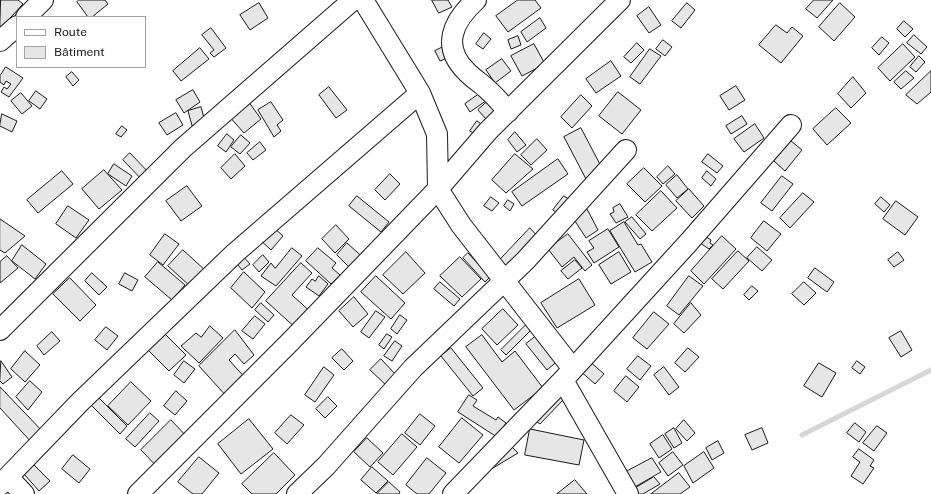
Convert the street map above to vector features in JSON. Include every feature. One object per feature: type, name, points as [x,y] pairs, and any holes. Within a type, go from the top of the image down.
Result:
[{"type":"street","points":[[27,16],[43,0]]},
{"type":"street","points":[[0,330],[183,148],[353,0]]},
{"type":"street","points":[[363,0],[420,93],[437,134],[438,189],[461,225],[506,281],[568,375],[628,494]]},
{"type":"street","points":[[476,0],[461,16],[454,30],[451,43],[453,56],[466,72],[488,89],[508,112]]},
{"type":"street","points":[[138,494],[290,342],[438,189],[488,131],[620,0]]},
{"type":"street","points":[[0,41],[16,27]]},
{"type":"street","points":[[24,494],[4,481],[80,402],[235,253],[420,93]]},
{"type":"street","points":[[454,494],[568,375],[689,242],[791,125]]},
{"type":"street","points":[[297,494],[326,466],[413,368],[506,281],[626,150]]},
{"type":"building","points":[[1,0],[18,0],[23,4],[0,29]]},
{"type":"building","points":[[79,0],[105,0],[108,4],[93,16],[87,16],[77,2]]},
{"type":"building","points":[[432,0],[448,0],[452,7],[439,13]]},
{"type":"building","points":[[518,0],[535,0],[541,8],[508,32],[496,16]]},
{"type":"building","points":[[814,0],[833,0],[817,18],[806,9]]},
{"type":"building","points":[[259,3],[268,18],[250,30],[240,15]]},
{"type":"building","points":[[687,3],[695,10],[681,28],[672,21]]},
{"type":"building","points":[[840,3],[855,17],[834,41],[819,27]]},
{"type":"building","points":[[649,7],[661,25],[649,33],[637,16]]},
{"type":"building","points":[[540,18],[546,28],[527,42],[521,32]]},
{"type":"building","points":[[904,21],[913,29],[905,37],[897,29]]},
{"type":"building","points":[[776,25],[787,33],[792,27],[803,36],[781,63],[759,45]]},
{"type":"building","points":[[211,28],[226,48],[214,57],[210,53],[214,50],[202,35]]},
{"type":"building","points":[[484,33],[491,39],[483,49],[476,44]]},
{"type":"building","points":[[914,35],[927,47],[921,54],[907,43]]},
{"type":"building","points":[[518,36],[521,45],[511,49],[508,40]]},
{"type":"building","points":[[882,37],[889,43],[879,55],[872,48]]},
{"type":"building","points":[[663,40],[672,47],[665,56],[656,49]]},
{"type":"building","points":[[637,43],[644,50],[631,63],[624,57]]},
{"type":"building","points":[[534,44],[545,64],[522,76],[511,56]]},
{"type":"building","points":[[903,44],[915,57],[890,81],[878,68]]},
{"type":"building","points":[[445,46],[450,57],[440,61],[435,51]]},
{"type":"building","points":[[200,48],[209,59],[181,81],[173,71]]},
{"type":"building","points":[[650,49],[661,56],[640,84],[630,77]]},
{"type":"building","points":[[919,56],[925,62],[916,72],[910,67]]},
{"type":"building","points":[[502,59],[511,71],[495,83],[486,70]]},
{"type":"building","points":[[611,61],[621,76],[596,93],[586,79]]},
{"type":"building","points":[[6,67],[23,78],[9,97],[1,92],[4,87],[7,89],[11,84],[6,81],[4,85],[0,82],[0,76]]},
{"type":"building","points":[[906,71],[914,78],[901,89],[894,82]]},
{"type":"building","points":[[931,71],[931,92],[917,104],[906,95]]},
{"type":"building","points":[[72,72],[79,80],[73,86],[66,77]]},
{"type":"building","points":[[853,77],[866,93],[851,108],[838,94]]},
{"type":"building","points":[[736,86],[745,100],[729,110],[720,96]]},
{"type":"building","points":[[329,87],[347,110],[336,118],[319,95]]},
{"type":"building","points":[[193,90],[200,102],[184,113],[176,100]]},
{"type":"building","points":[[36,91],[47,99],[40,109],[29,101]]},
{"type":"building","points":[[482,92],[487,100],[470,112],[465,104]]},
{"type":"building","points":[[618,92],[641,110],[622,134],[599,116]]},
{"type":"building","points":[[21,93],[32,106],[22,114],[11,101]]},
{"type":"building","points":[[581,95],[592,106],[572,128],[561,117]]},
{"type":"building","points":[[246,98],[261,119],[244,133],[227,114]]},
{"type":"building","points":[[488,101],[503,118],[493,127],[478,110]]},
{"type":"building","points":[[271,102],[283,120],[277,125],[281,131],[274,137],[258,110]]},
{"type":"building","points":[[201,107],[206,125],[193,129],[188,111]]},
{"type":"building","points":[[836,108],[851,123],[827,145],[813,129]]},
{"type":"building","points":[[176,113],[183,125],[167,135],[159,123]]},
{"type":"building","points":[[2,114],[17,121],[12,132],[0,126]]},
{"type":"building","points":[[742,116],[747,124],[731,134],[726,126]]},
{"type":"building","points":[[477,121],[484,126],[478,136],[470,131]]},
{"type":"building","points":[[755,124],[764,138],[744,152],[734,139]]},
{"type":"building","points":[[122,126],[127,130],[121,137],[116,134]]},
{"type":"building","points":[[581,128],[604,172],[587,181],[564,137]]},
{"type":"building","points":[[515,132],[526,145],[517,152],[508,140]]},
{"type":"building","points":[[227,134],[234,140],[226,152],[218,146]]},
{"type":"building","points":[[241,135],[250,143],[240,154],[231,147]]},
{"type":"building","points":[[537,139],[547,150],[531,165],[521,155]]},
{"type":"building","points":[[791,141],[802,150],[785,171],[774,161]]},
{"type":"building","points":[[260,142],[266,150],[253,160],[247,153]]},
{"type":"building","points":[[130,153],[152,176],[145,183],[123,160]]},
{"type":"building","points":[[235,154],[245,166],[231,179],[221,168]]},
{"type":"building","points":[[515,154],[533,169],[506,193],[492,180]]},
{"type":"building","points":[[708,154],[723,166],[717,173],[702,162]]},
{"type":"building","points":[[558,159],[568,174],[522,206],[512,192]]},
{"type":"building","points":[[114,164],[132,176],[126,186],[108,174]]},
{"type":"building","points":[[668,166],[675,174],[663,184],[657,177]]},
{"type":"building","points":[[644,168],[662,186],[645,202],[627,184]]},
{"type":"building","points":[[104,170],[122,190],[99,209],[82,189]]},
{"type":"building","points":[[62,171],[73,184],[38,213],[27,200]]},
{"type":"building","points":[[707,171],[716,179],[711,186],[702,178]]},
{"type":"building","points":[[390,174],[400,184],[385,200],[375,190]]},
{"type":"building","points":[[677,175],[688,189],[677,198],[666,185]]},
{"type":"building","points":[[782,176],[793,184],[772,211],[761,203]]},
{"type":"building","points":[[187,186],[202,206],[181,221],[166,201]]},
{"type":"building","points":[[689,189],[704,206],[692,218],[676,201]]},
{"type":"building","points":[[661,191],[677,208],[652,231],[636,215]]},
{"type":"building","points":[[803,193],[814,202],[790,228],[780,218]]},
{"type":"building","points":[[357,196],[389,222],[381,232],[349,206]]},
{"type":"building","points":[[564,196],[572,201],[560,215],[553,210]]},
{"type":"building","points":[[491,197],[499,203],[492,211],[484,206]]},
{"type":"building","points":[[881,197],[890,205],[884,212],[875,204]]},
{"type":"building","points":[[508,200],[514,204],[510,211],[504,206]]},
{"type":"building","points":[[896,201],[918,217],[905,235],[883,219]]},
{"type":"building","points":[[620,204],[628,217],[616,223],[610,214],[614,212],[613,208]]},
{"type":"building","points":[[68,206],[89,220],[76,238],[56,224]]},
{"type":"building","points":[[587,209],[598,230],[586,238],[573,218]]},
{"type":"building","points":[[632,217],[646,234],[640,239],[625,222]]},
{"type":"building","points":[[0,219],[25,236],[5,253],[0,250]]},
{"type":"building","points":[[764,221],[781,234],[767,251],[751,238]]},
{"type":"building","points":[[624,222],[638,245],[641,244],[652,262],[635,272],[610,231]]},
{"type":"building","points":[[336,225],[349,239],[335,253],[322,239]]},
{"type":"building","points":[[272,226],[283,236],[271,250],[259,239]]},
{"type":"building","points":[[530,228],[539,238],[505,273],[496,264]]},
{"type":"building","points":[[608,229],[619,247],[594,263],[587,252],[594,248],[589,241]]},
{"type":"building","points":[[165,234],[179,244],[163,265],[150,255]]},
{"type":"building","points":[[568,234],[592,265],[585,271],[574,257],[562,267],[548,249]]},
{"type":"building","points":[[705,236],[711,240],[710,243],[713,245],[709,249],[700,243]]},
{"type":"building","points":[[722,236],[736,249],[704,284],[691,271]]},
{"type":"building","points":[[347,243],[367,261],[355,273],[337,255]]},
{"type":"building","points":[[22,245],[46,264],[35,279],[12,261]]},
{"type":"building","points":[[757,247],[772,260],[762,271],[747,258]]},
{"type":"building","points":[[292,248],[302,256],[276,286],[261,276],[271,263],[275,268]]},
{"type":"building","points":[[318,248],[336,263],[332,268],[340,275],[331,284],[306,261]]},
{"type":"building","points":[[183,250],[206,271],[191,287],[168,266]]},
{"type":"building","points":[[738,251],[749,261],[723,289],[712,279]]},
{"type":"building","points":[[406,252],[425,273],[403,294],[383,275]]},
{"type":"building","points":[[619,252],[631,272],[611,284],[599,265]]},
{"type":"building","points":[[898,252],[904,260],[894,267],[888,260]]},
{"type":"building","points":[[468,253],[490,277],[485,282],[463,258]]},
{"type":"building","points":[[241,254],[250,264],[242,270],[234,260]]},
{"type":"building","points":[[263,255],[269,262],[259,272],[253,265]]},
{"type":"building","points":[[7,256],[18,268],[0,283],[0,262]]},
{"type":"building","points":[[460,257],[481,279],[462,297],[440,276]]},
{"type":"building","points":[[575,260],[582,268],[568,279],[561,271]]},
{"type":"building","points":[[158,262],[185,285],[172,300],[145,277]]},
{"type":"building","points":[[301,263],[312,273],[292,295],[314,315],[299,331],[266,301]]},
{"type":"building","points":[[815,268],[834,282],[827,292],[808,278]]},
{"type":"building","points":[[244,272],[265,292],[252,308],[231,288]]},
{"type":"building","points":[[92,273],[107,287],[99,295],[85,281]]},
{"type":"building","points":[[125,273],[138,280],[132,291],[119,284]]},
{"type":"building","points":[[319,276],[328,284],[319,296],[306,287],[312,279],[315,281]]},
{"type":"building","points":[[376,276],[405,303],[391,319],[361,292]]},
{"type":"building","points":[[689,276],[703,286],[679,315],[667,306]]},
{"type":"building","points":[[70,278],[96,305],[80,321],[53,294]]},
{"type":"building","points":[[579,279],[595,305],[557,328],[541,303]]},
{"type":"building","points":[[440,282],[460,299],[454,306],[434,289]]},
{"type":"building","points":[[804,282],[816,293],[804,305],[792,294]]},
{"type":"building","points":[[752,286],[758,291],[749,300],[744,295]]},
{"type":"building","points":[[354,297],[368,314],[353,327],[339,311]]},
{"type":"building","points":[[261,303],[274,315],[268,322],[255,310]]},
{"type":"building","points":[[691,303],[701,315],[684,333],[674,324]]},
{"type":"building","points":[[503,309],[518,325],[497,345],[482,329]]},
{"type":"building","points":[[376,311],[385,317],[369,338],[361,332]]},
{"type":"building","points":[[654,312],[669,324],[647,349],[633,338]]},
{"type":"building","points":[[400,315],[407,320],[397,334],[391,329]]},
{"type":"building","points":[[255,316],[265,324],[253,339],[242,331]]},
{"type":"building","points":[[527,324],[532,329],[506,355],[501,350]]},
{"type":"building","points":[[210,326],[223,338],[199,363],[181,346],[196,333],[201,337]]},
{"type":"building","points":[[106,327],[118,336],[107,350],[95,340]]},
{"type":"building","points":[[160,329],[186,355],[169,371],[144,346]]},
{"type":"building","points":[[235,330],[254,355],[244,364],[235,354],[229,360],[248,381],[228,398],[199,366]]},
{"type":"building","points":[[901,331],[912,350],[901,357],[889,338]]},
{"type":"building","points":[[52,332],[60,341],[44,355],[37,346]]},
{"type":"building","points":[[540,333],[561,358],[547,370],[526,344]]},
{"type":"building","points":[[387,334],[392,337],[384,349],[379,345]]},
{"type":"building","points":[[482,335],[502,362],[515,351],[543,388],[514,410],[466,347]]},
{"type":"building","points":[[395,341],[402,346],[392,361],[384,356]]},
{"type":"building","points":[[451,348],[483,388],[473,396],[441,356]]},
{"type":"building","points":[[688,348],[699,357],[685,372],[675,363]]},
{"type":"building","points":[[342,349],[353,361],[344,370],[332,358]]},
{"type":"building","points":[[25,351],[40,365],[25,382],[11,369]]},
{"type":"building","points":[[638,356],[651,366],[640,380],[627,369]]},
{"type":"building","points":[[381,359],[397,376],[387,386],[370,370]]},
{"type":"building","points":[[587,359],[604,374],[595,384],[579,370]]},
{"type":"building","points":[[1,361],[12,377],[3,384],[0,381]]},
{"type":"building","points":[[184,361],[195,369],[184,383],[174,375]]},
{"type":"building","points":[[857,361],[865,367],[860,374],[852,368]]},
{"type":"building","points":[[819,363],[836,373],[822,397],[804,386]]},
{"type":"building","points":[[324,367],[334,375],[315,402],[305,395]]},
{"type":"building","points":[[664,367],[679,387],[669,395],[654,375]]},
{"type":"building","points":[[626,376],[639,387],[627,402],[614,391]]},
{"type":"building","points":[[30,381],[42,392],[28,410],[16,397]]},
{"type":"building","points":[[131,382],[151,401],[128,425],[108,406]]},
{"type":"building","points":[[0,387],[46,435],[33,444],[0,408]]},
{"type":"building","points":[[176,391],[187,401],[175,415],[164,406]]},
{"type":"building","points":[[557,392],[564,399],[540,424],[532,418]]},
{"type":"building","points":[[469,395],[477,400],[473,406],[496,420],[498,417],[506,423],[497,437],[458,412]]},
{"type":"building","points":[[328,397],[337,406],[325,418],[316,409]]},
{"type":"building","points":[[99,398],[127,426],[120,434],[91,405]]},
{"type":"building","points":[[150,413],[159,421],[135,447],[126,439]]},
{"type":"building","points":[[420,414],[435,426],[420,445],[405,433]]},
{"type":"building","points":[[291,415],[304,425],[287,444],[275,433]]},
{"type":"building","points":[[462,418],[483,435],[459,463],[439,447]]},
{"type":"building","points":[[249,419],[273,449],[241,474],[218,444]]},
{"type":"building","points":[[171,420],[188,438],[162,472],[141,450]]},
{"type":"building","points":[[684,420],[695,433],[687,441],[676,429]]},
{"type":"building","points":[[855,423],[866,432],[859,442],[847,433]]},
{"type":"building","points":[[877,426],[887,433],[874,451],[863,443]]},
{"type":"building","points":[[674,428],[682,443],[674,448],[665,434]]},
{"type":"building","points":[[762,428],[768,443],[752,450],[745,435]]},
{"type":"building","points":[[530,429],[584,440],[579,465],[525,455]]},
{"type":"building","points":[[402,434],[417,447],[393,475],[378,462]]},
{"type":"building","points":[[663,435],[672,449],[659,458],[650,444]]},
{"type":"building","points":[[367,438],[383,453],[370,467],[354,452]]},
{"type":"building","points":[[718,441],[724,453],[712,460],[706,448]]},
{"type":"building","points":[[509,444],[518,453],[478,477]]},
{"type":"building","points":[[859,449],[874,460],[870,466],[874,468],[863,484],[851,476],[860,462],[853,457]]},
{"type":"building","points":[[673,452],[683,465],[668,476],[659,463]]},
{"type":"building","points":[[704,452],[714,468],[693,483],[684,466]]},
{"type":"building","points":[[274,453],[295,475],[276,494],[252,494],[242,484]]},
{"type":"building","points":[[73,455],[90,469],[79,483],[62,469]]},
{"type":"building","points":[[199,457],[219,473],[202,494],[193,494],[178,482]]},
{"type":"building","points":[[427,458],[446,473],[429,494],[417,494],[406,485]]},
{"type":"building","points":[[652,458],[661,472],[633,488],[624,473]]},
{"type":"building","points":[[34,465],[50,481],[39,491],[24,474]]},
{"type":"building","points":[[372,467],[388,481],[376,493],[361,480]]},
{"type":"building","points":[[679,473],[690,487],[680,494],[651,494]]},
{"type":"building","points":[[654,477],[660,484],[643,494],[638,494],[634,489]]},
{"type":"building","points":[[575,480],[587,494],[557,494]]},
{"type":"building","points":[[389,482],[400,492],[399,494],[377,494]]},
{"type":"waterway","points":[[802,435],[931,370]]}]
